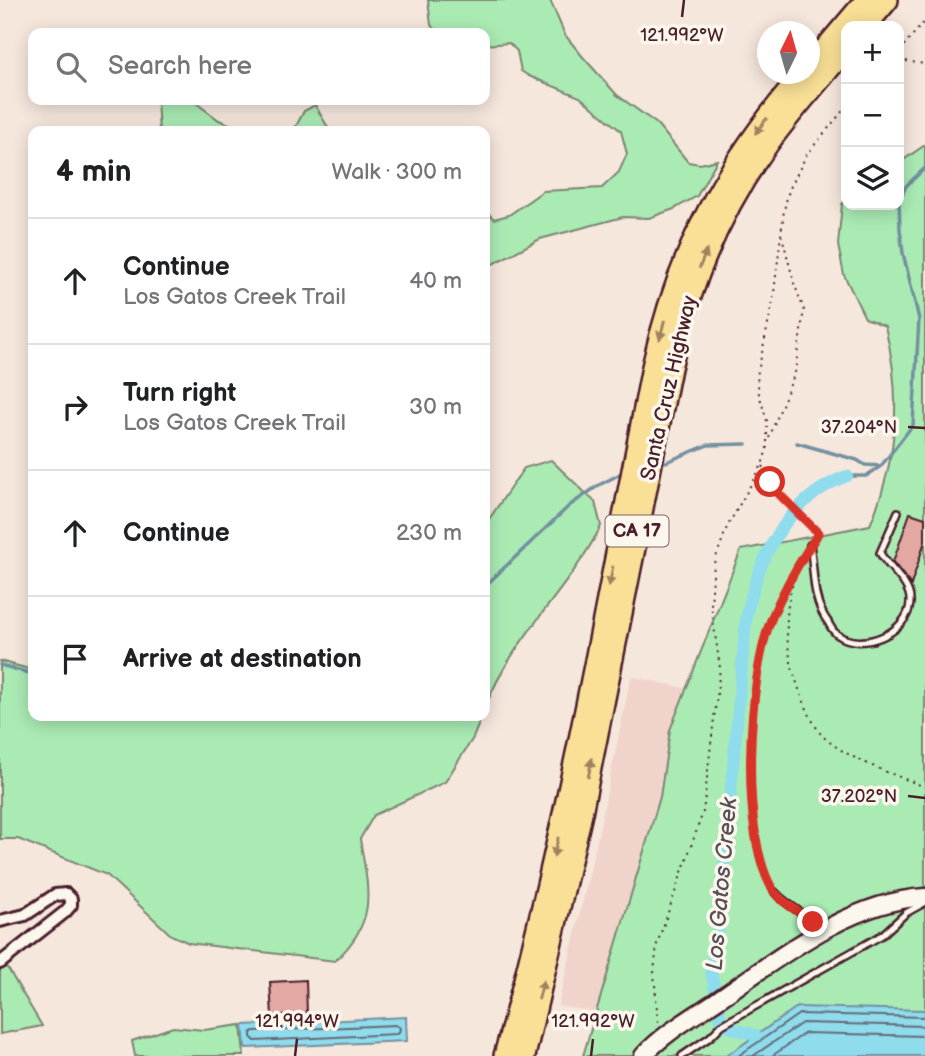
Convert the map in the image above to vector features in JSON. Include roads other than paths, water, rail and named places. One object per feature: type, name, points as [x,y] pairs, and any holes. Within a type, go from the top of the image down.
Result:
[{"type":"highway","points":[[820,55],[867,0]]},
{"type":"highway","points":[[869,21],[887,0]]},
{"type":"highway","name":"Santa Cruz Highway","points":[[524,1056],[567,876],[667,380],[689,298],[716,230],[752,166],[781,125],[841,54]]},
{"type":"highway","name":"Santa Cruz Highway","points":[[505,1056],[564,814],[664,320],[689,251],[714,198],[753,136],[796,84]]},
{"type":"street","points":[[0,921],[25,915],[59,893],[66,894],[71,899],[71,905],[65,912],[0,963]]},
{"type":"street","points":[[643,1056],[660,1032],[841,921],[903,899],[925,897]]},
{"type":"lane","points":[[810,545],[816,598],[826,621],[838,635],[855,641],[887,635],[902,625],[910,603],[905,586],[880,553],[898,512]]},
{"type":"lane","points":[[775,892],[786,904],[813,922],[819,934]]},
{"type":"lane","points":[[682,1056],[710,1037],[722,1025],[882,935],[906,913],[925,903]]},
{"type":"water","points":[[797,1007],[925,1010],[925,1056],[726,1056]]},
{"type":"water","points":[[406,1017],[407,1041],[245,1048],[243,1025]]},
{"type":"waterway","name":"Los Gatos Creek","points":[[847,476],[866,476],[881,466],[913,425],[919,319],[903,253],[899,201],[906,186],[925,168]]},
{"type":"waterway","points":[[797,443],[857,460],[865,465],[881,466]]},
{"type":"waterway","points":[[666,462],[708,445],[746,444]]},
{"type":"waterway","points":[[490,581],[569,506],[622,473]]},
{"type":"waterway","name":"Los Gatos Creek","points":[[755,1035],[722,1025],[711,971],[719,925],[746,619],[758,575],[778,534],[807,499],[847,476]]},
{"type":"waterway","points":[[0,665],[28,673]]}]
